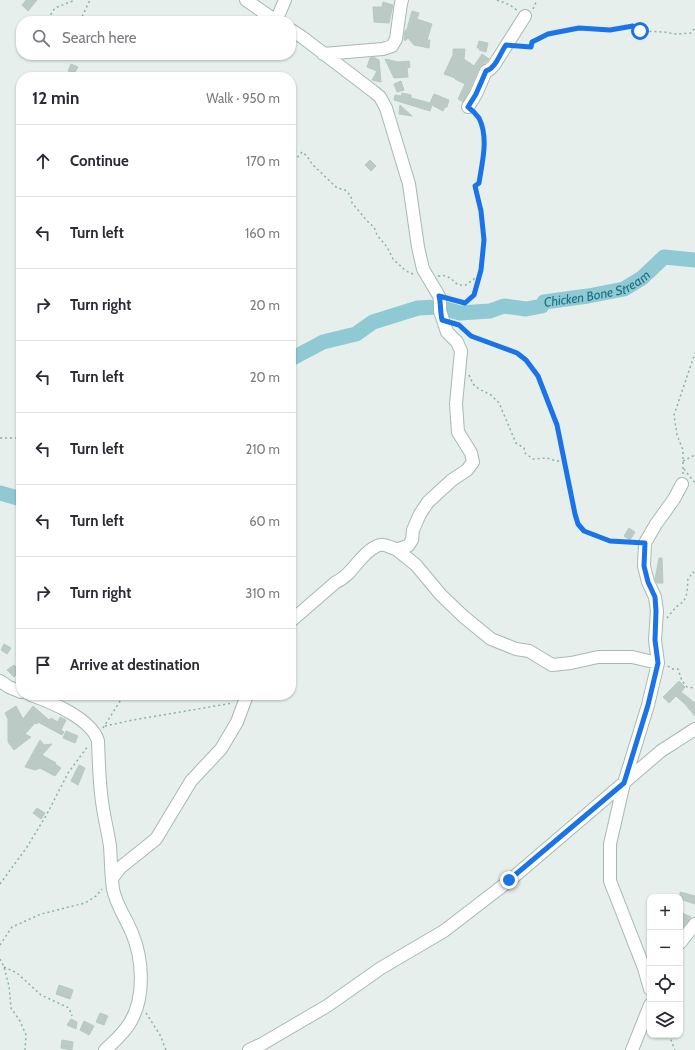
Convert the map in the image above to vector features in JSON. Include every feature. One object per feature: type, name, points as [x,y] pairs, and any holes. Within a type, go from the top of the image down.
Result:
[{"type":"street","points":[[246,0],[269,16]]},
{"type":"street","points":[[278,16],[285,0]]},
{"type":"street","points":[[323,54],[383,49],[392,46],[396,39],[401,1]]},
{"type":"street","points":[[468,107],[476,94],[486,71],[490,70],[494,65],[525,16]]},
{"type":"street","points":[[296,33],[377,95],[386,108],[409,184],[424,277],[439,296],[439,307],[446,332],[457,342],[461,351],[456,404],[458,432],[471,453],[473,462],[467,470],[452,480],[428,502],[420,514],[413,530],[412,540],[408,546],[396,549]]},
{"type":"street","points":[[647,978],[610,882],[610,844],[624,783],[648,705],[658,663],[655,640],[655,597],[648,582],[644,566],[645,543],[682,484]]},
{"type":"street","points":[[296,617],[336,582],[344,579],[361,559],[376,546],[387,545],[396,549],[416,565],[441,595],[464,617],[491,639],[516,649],[529,651],[552,665],[571,663],[598,657],[632,657],[658,663]]},
{"type":"street","points":[[0,681],[16,690]]},
{"type":"street","points":[[44,700],[85,722],[94,731],[96,736],[103,807],[108,829],[115,896],[133,935],[137,953],[140,982],[140,995],[137,1007],[131,1022],[122,1034],[105,1050]]},
{"type":"street","points":[[113,878],[121,867],[156,839],[191,781],[221,748],[237,722],[245,700]]},
{"type":"street","points":[[249,1050],[327,1006],[381,968],[444,931],[509,880],[661,751],[695,730]]},
{"type":"street","points":[[683,939],[695,924]]},
{"type":"street","points":[[632,1050],[647,1012]]},
{"type":"path","points":[[49,16],[55,8],[75,0]]},
{"type":"path","points":[[82,16],[90,0]]},
{"type":"path","points":[[496,0],[510,5],[525,16]]},
{"type":"path","points":[[506,45],[531,47],[532,42],[548,34],[579,28],[610,30],[633,26],[640,31],[676,34],[690,33],[695,28]]},
{"type":"path","points":[[439,296],[465,303],[474,295],[480,274],[484,240],[481,211],[475,186],[479,183],[480,177],[484,150],[483,135],[482,125],[478,117],[468,107]]},
{"type":"path","points":[[296,159],[302,152],[337,188],[345,190],[351,196],[352,203],[374,227],[377,235],[387,247],[393,259],[406,271],[424,277],[443,275],[448,276],[458,285],[466,285],[480,274]]},
{"type":"path","points":[[442,320],[459,325],[471,336],[517,353],[526,360],[538,376],[557,425],[575,514],[578,524],[584,531],[610,541],[645,543]]},
{"type":"path","points":[[682,484],[682,450],[677,435],[674,415],[695,353]]},
{"type":"path","points":[[467,369],[473,384],[491,395],[499,403],[516,443],[524,448],[525,453],[534,458],[547,458],[556,461],[564,461]]},
{"type":"path","points":[[0,438],[16,438]]},
{"type":"path","points":[[683,461],[695,455]]},
{"type":"path","points":[[683,468],[695,483]]},
{"type":"path","points":[[664,622],[676,607],[684,601],[687,593],[688,579],[693,572],[695,574]]},
{"type":"path","points":[[658,663],[672,669],[678,669],[682,680],[687,687],[695,688]]},
{"type":"path","points":[[0,884],[37,831],[68,773],[105,726],[121,700]]},
{"type":"path","points":[[105,726],[236,700]]},
{"type":"path","points":[[0,945],[12,927],[41,914],[85,903],[96,896],[113,878]]},
{"type":"path","points":[[0,959],[4,967],[9,986],[11,1008],[20,1021],[26,1035],[25,1050]]},
{"type":"path","points":[[4,967],[17,973],[41,995],[69,1008],[72,1016]]},
{"type":"path","points":[[137,1007],[142,1008],[160,1034],[166,1050]]},
{"type":"path","points":[[670,1038],[675,1050]]},
{"type":"building","points":[[26,0],[37,0],[28,11],[22,5]]},
{"type":"building","points":[[383,2],[393,5],[389,23],[374,22],[373,7],[382,7]]},
{"type":"building","points":[[412,11],[419,13],[417,19],[432,24],[427,40],[430,40],[429,48],[414,45],[408,38],[405,41],[404,39],[405,31],[407,29]]},
{"type":"building","points":[[479,41],[488,43],[486,52],[479,50],[480,48],[477,48]]},
{"type":"building","points":[[453,49],[465,49],[464,59],[474,66],[482,54],[489,59],[479,68],[463,102],[458,99],[465,84],[444,74],[453,55]]},
{"type":"building","points":[[373,57],[379,60],[381,82],[372,80],[377,71],[367,67],[370,58]]},
{"type":"building","points":[[385,59],[398,62],[409,61],[410,67],[407,68],[408,77],[394,78]]},
{"type":"building","points":[[71,64],[78,67],[75,72],[68,71]]},
{"type":"building","points":[[401,81],[404,90],[397,92],[394,84]]},
{"type":"building","points":[[402,93],[411,95],[411,98],[430,103],[434,94],[449,100],[447,107],[445,107],[443,111],[432,105],[430,111],[394,100],[395,95],[401,96]]},
{"type":"building","points":[[400,105],[412,116],[399,114]]},
{"type":"building","points":[[370,160],[376,166],[371,171],[365,165]]},
{"type":"building","points":[[629,528],[635,532],[630,540],[624,536]]},
{"type":"building","points":[[659,558],[662,558],[663,583],[657,583],[655,579]]},
{"type":"building","points":[[4,644],[11,648],[7,654],[1,650]]},
{"type":"building","points":[[14,665],[16,667],[16,675],[14,677],[7,670]]},
{"type":"building","points":[[679,681],[685,687],[681,692],[695,703],[695,716],[676,696],[669,703],[663,697]]},
{"type":"building","points":[[16,706],[23,719],[33,706],[49,720],[51,718],[58,722],[60,717],[66,720],[61,730],[64,732],[62,735],[38,722],[37,724],[35,723],[25,734],[31,737],[14,750],[8,742],[8,719],[5,713]]},
{"type":"building","points":[[66,731],[78,736],[75,743],[63,738]]},
{"type":"building","points":[[40,740],[44,745],[52,744],[42,755],[56,763],[55,764],[61,768],[55,776],[40,768],[35,770],[25,767]]},
{"type":"building","points":[[79,765],[85,768],[78,785],[71,781]]},
{"type":"building","points":[[37,808],[45,813],[41,819],[33,813]]},
{"type":"building","points":[[680,892],[695,896],[695,904],[683,900],[683,894],[680,894]]},
{"type":"building","points":[[683,913],[691,917],[683,927]]},
{"type":"building","points":[[59,985],[73,990],[70,999],[56,994]]},
{"type":"building","points":[[100,1013],[108,1016],[104,1025],[96,1022]]},
{"type":"building","points":[[71,1019],[77,1022],[76,1029],[67,1025]]},
{"type":"building","points":[[84,1021],[94,1026],[89,1035],[80,1030]]},
{"type":"building","points":[[62,1040],[73,1042],[72,1050],[61,1048]]},
{"type":"waterway","name":"Chicken Bone Stream","points":[[296,356],[323,342],[356,334],[373,322],[418,308],[439,307],[460,313],[490,311],[504,306],[526,309],[542,306],[544,302],[624,289],[642,278],[664,257],[695,260]]},
{"type":"waterway","name":"Chicken Bone Stream","points":[[0,493],[16,498]]},
{"type":"route","points":[[509,880],[624,783],[648,705],[658,663],[655,640],[656,611],[655,597],[648,582],[644,566],[645,543],[610,541],[584,531],[578,524],[567,478],[557,425],[538,376],[526,360],[517,353],[471,336],[459,325],[442,320],[439,307],[439,296],[465,303],[474,295],[481,270],[484,240],[481,211],[475,186],[479,183],[484,150],[483,135],[482,125],[478,117],[468,107],[476,94],[486,71],[490,70],[494,65],[506,45],[531,47],[532,42],[548,34],[579,28],[610,30],[633,26],[640,31]]}]
